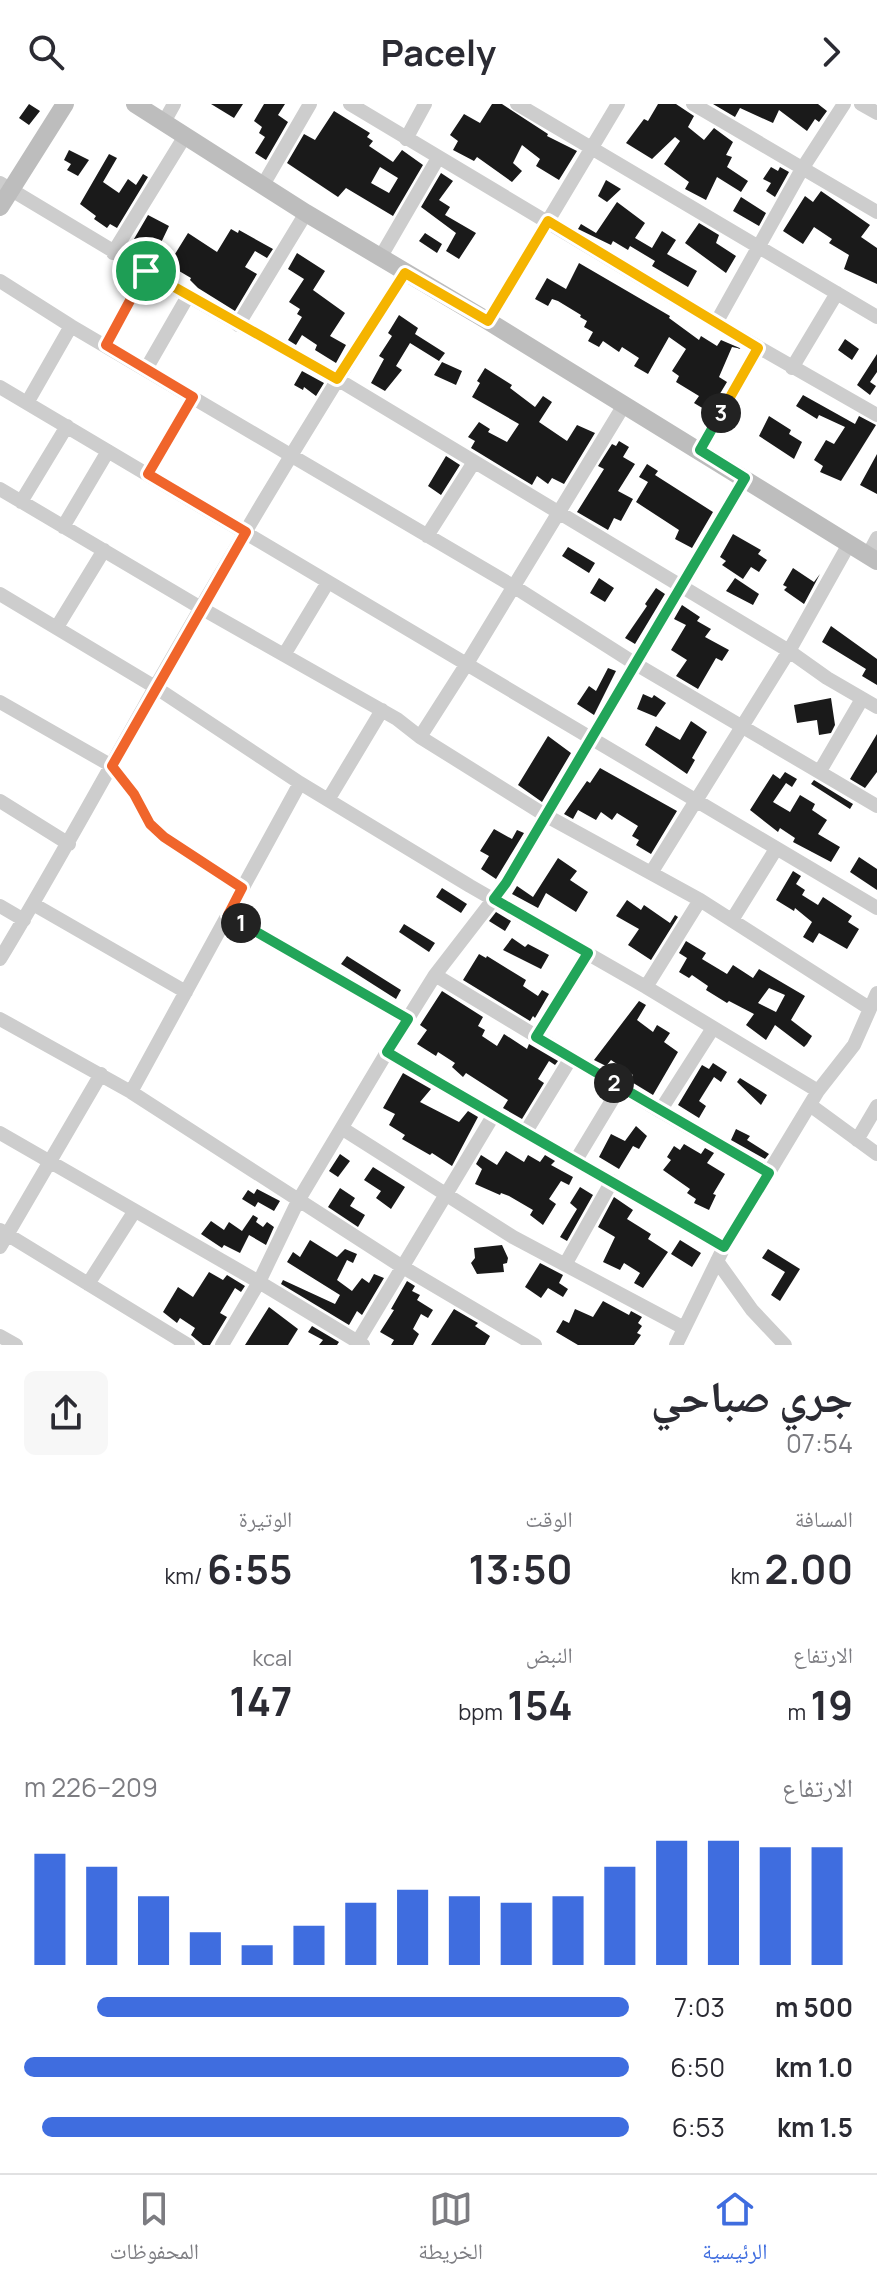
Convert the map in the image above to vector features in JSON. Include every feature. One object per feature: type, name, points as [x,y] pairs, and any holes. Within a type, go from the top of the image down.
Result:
[{"type":"street","points":[[135,104],[306,213],[700,450],[872,558],[877,538]]},
{"type":"street","points":[[164,122],[174,104]]},
{"type":"street","points":[[263,185],[310,104]]},
{"type":"street","points":[[406,139],[425,104]]},
{"type":"street","points":[[517,104],[877,317]]},
{"type":"street","points":[[488,321],[618,104]]},
{"type":"street","points":[[693,104],[877,212]]},
{"type":"street","points":[[716,323],[802,169],[844,104]]},
{"type":"street","points":[[861,104],[877,113]]},
{"type":"street","points":[[356,105],[406,139],[792,368],[877,415]]},
{"type":"street","points":[[0,207],[5,186],[60,106]]},
{"type":"street","points":[[113,253],[185,136]]},
{"type":"street","points":[[380,258],[438,158]]},
{"type":"street","points":[[5,186],[113,253],[337,379],[877,707]]},
{"type":"street","points":[[238,325],[306,213]]},
{"type":"street","points":[[106,345],[146,271]]},
{"type":"street","points":[[0,959],[69,844],[201,608],[337,379],[405,273]]},
{"type":"street","points":[[0,281],[877,806]]},
{"type":"street","points":[[792,368],[837,293]]},
{"type":"street","points":[[146,369],[188,296]]},
{"type":"street","points":[[27,403],[71,326]]},
{"type":"street","points":[[700,450],[758,348]]},
{"type":"street","points":[[0,387],[877,908]]},
{"type":"street","points":[[148,474],[193,397]]},
{"type":"street","points":[[420,737],[624,405]]},
{"type":"street","points":[[21,502],[67,426]]},
{"type":"street","points":[[63,527],[108,451]]},
{"type":"street","points":[[427,536],[474,462]]},
{"type":"street","points":[[222,1345],[259,1282],[298,1201],[387,1052],[435,975],[506,883],[745,478]]},
{"type":"street","points":[[0,489],[382,710],[545,815],[700,900],[869,1008]]},
{"type":"street","points":[[651,873],[789,651],[849,544]]},
{"type":"street","points":[[57,627],[104,550]]},
{"type":"street","points":[[284,655],[328,582]]},
{"type":"street","points":[[0,594],[155,687],[300,783],[818,1091]]},
{"type":"street","points":[[820,771],[862,699]]},
{"type":"street","points":[[0,702],[112,766],[134,794],[150,824],[164,837],[242,888]]},
{"type":"street","points":[[328,800],[382,710]]},
{"type":"street","points":[[131,1092],[300,783]]},
{"type":"street","points":[[0,801],[69,844]]},
{"type":"street","points":[[732,920],[776,849]]},
{"type":"street","points":[[646,987],[700,900]]},
{"type":"street","points":[[33,904],[186,992]]},
{"type":"street","points":[[0,906],[24,920]]},
{"type":"street","points":[[228,915],[408,1019]]},
{"type":"street","points":[[536,1037],[588,953]]},
{"type":"street","points":[[435,975],[769,1173]]},
{"type":"street","points":[[676,1345],[724,1247],[818,1091],[854,1045],[877,993]]},
{"type":"street","points":[[0,1019],[131,1092],[519,1341],[535,1345]]},
{"type":"street","points":[[660,1111],[713,1028]]},
{"type":"street","points":[[387,1052],[724,1247]]},
{"type":"street","points":[[525,1133],[571,1058]]},
{"type":"street","points":[[101,1074],[2,1237],[88,1284],[188,1345]]},
{"type":"street","points":[[576,1160],[620,1087]]},
{"type":"street","points":[[810,1105],[877,1154]]},
{"type":"street","points":[[857,1140],[877,1106]]},
{"type":"street","points":[[0,1133],[360,1343],[401,1266],[493,1116]]},
{"type":"street","points":[[343,1129],[513,1237],[684,1328]]},
{"type":"street","points":[[566,1263],[612,1181]]},
{"type":"street","points":[[88,1284],[134,1212]]},
{"type":"street","points":[[717,1261],[752,1310],[785,1345]]},
{"type":"street","points":[[0,1336],[16,1345]]},
{"type":"building","points":[[29,104],[40,111],[29,125],[19,118]]},
{"type":"building","points":[[211,104],[243,104],[234,118]]},
{"type":"building","points":[[264,104],[285,104],[278,115],[288,122],[266,160],[255,153],[265,137],[259,133],[262,127],[254,121]]},
{"type":"building","points":[[492,104],[502,104],[547,136],[577,151],[559,180],[536,166],[540,159],[522,145],[513,163],[522,171],[512,182],[477,157],[474,161],[453,150],[458,141],[450,135],[464,114],[480,123]]},
{"type":"building","points":[[658,104],[676,104],[694,116],[688,127],[704,140],[714,128],[733,142],[726,155],[732,157],[727,167],[748,181],[741,192],[717,177],[706,200],[685,189],[689,182],[664,164],[680,141],[675,137],[652,159],[626,143],[644,119],[648,121]]},
{"type":"building","points":[[713,104],[818,104],[827,111],[819,122],[815,119],[807,131],[779,110],[773,123],[740,108],[735,117]]},
{"type":"building","points":[[334,111],[370,133],[367,137],[373,141],[369,146],[393,162],[402,150],[423,165],[393,216],[346,188],[338,197],[287,163],[304,134],[315,140]],"holes":[[[380,167],[398,178],[389,193],[371,183]]]},
{"type":"building","points":[[69,150],[89,160],[78,176],[67,170],[71,164],[64,160]]},
{"type":"building","points":[[109,154],[117,158],[103,182],[119,193],[128,179],[136,185],[143,174],[148,177],[117,228],[110,224],[107,228],[80,204]]},
{"type":"building","points":[[771,167],[778,171],[780,167],[789,172],[775,197],[766,191],[771,183],[763,179]]},
{"type":"building","points":[[441,173],[453,181],[439,200],[450,207],[445,215],[476,233],[459,259],[446,251],[456,233],[421,207]]},
{"type":"building","points":[[606,180],[621,189],[607,202],[598,196]]},
{"type":"building","points":[[821,191],[870,225],[861,237],[877,248],[877,284],[844,269],[849,255],[829,243],[832,239],[814,227],[803,244],[783,231],[805,196],[813,202]]},
{"type":"building","points":[[741,197],[766,213],[759,226],[733,211]]},
{"type":"building","points":[[617,202],[645,223],[635,238],[652,248],[662,231],[676,240],[667,254],[697,271],[688,287],[652,266],[655,261],[630,246],[628,250],[613,241],[611,245],[578,229],[581,224],[596,233]]},
{"type":"building","points":[[148,215],[169,226],[158,249],[134,239]]},
{"type":"building","points":[[699,223],[719,235],[716,243],[736,256],[726,273],[685,243]]},
{"type":"building","points":[[231,229],[238,233],[239,230],[273,249],[267,258],[255,251],[245,267],[257,274],[235,311],[162,261],[167,250],[175,254],[188,233],[217,252]]},
{"type":"building","points":[[425,233],[442,244],[437,253],[419,241]]},
{"type":"building","points":[[297,253],[325,271],[313,290],[345,313],[330,336],[346,345],[336,363],[315,350],[317,345],[302,335],[296,345],[288,340],[302,317],[297,314],[300,309],[289,302],[304,279],[288,269]]},
{"type":"building","points":[[579,263],[670,316],[699,340],[701,336],[717,346],[721,340],[742,349],[732,347],[719,377],[727,382],[709,412],[694,403],[699,396],[676,382],[679,376],[672,371],[686,349],[669,337],[648,374],[634,366],[639,358],[622,347],[619,352],[603,341],[599,347],[588,341],[593,332],[584,327],[587,321],[581,315],[558,301],[552,299],[548,306],[535,299],[547,278],[566,289]]},
{"type":"building","points":[[399,315],[418,328],[415,334],[445,353],[439,361],[410,343],[396,366],[402,370],[385,391],[371,383],[384,359],[379,356],[392,336],[388,333]]},
{"type":"building","points":[[845,339],[859,349],[852,360],[838,350]]},
{"type":"building","points":[[877,354],[877,372],[870,382],[876,386],[870,395],[857,385]]},
{"type":"building","points":[[442,362],[462,371],[456,385],[434,375]]},
{"type":"building","points":[[485,368],[512,385],[510,388],[535,407],[543,396],[552,402],[539,422],[567,441],[577,425],[595,433],[564,484],[552,478],[548,484],[537,476],[532,485],[471,448],[475,441],[468,437],[479,422],[490,429],[488,432],[507,442],[519,424],[472,397]]},
{"type":"building","points":[[302,371],[324,383],[316,396],[304,387],[303,390],[294,385]]},
{"type":"building","points":[[803,395],[855,424],[859,416],[876,425],[841,481],[820,472],[823,466],[814,460],[826,440],[834,444],[845,427],[819,415],[817,419],[796,406]]},
{"type":"building","points":[[769,416],[791,430],[789,434],[802,442],[794,459],[759,436]]},
{"type":"building","points":[[619,441],[629,447],[623,457],[635,464],[618,491],[633,499],[621,521],[614,518],[608,530],[577,512],[604,469],[598,466],[612,444],[616,446]]},
{"type":"building","points":[[877,454],[877,494],[860,485]]},
{"type":"building","points":[[446,456],[460,465],[441,495],[428,486]]},
{"type":"building","points":[[647,464],[658,471],[655,475],[713,512],[692,548],[675,539],[679,530],[636,502],[648,482],[639,477]]},
{"type":"building","points":[[733,534],[761,550],[758,554],[767,560],[759,572],[751,567],[743,579],[722,565],[726,561],[720,557]]},
{"type":"building","points":[[568,547],[595,563],[589,573],[562,556]]},
{"type":"building","points":[[793,568],[814,582],[820,574],[804,604],[784,590],[787,587],[783,585]]},
{"type":"building","points":[[599,578],[614,588],[605,602],[590,593]]},
{"type":"building","points":[[735,578],[759,594],[753,605],[726,591]]},
{"type":"building","points":[[656,588],[665,594],[635,644],[625,638]]},
{"type":"building","points":[[682,605],[700,617],[697,621],[711,629],[705,637],[729,650],[722,661],[716,658],[698,689],[676,676],[687,660],[671,650],[686,625],[674,619]]},
{"type":"building","points":[[831,626],[877,659],[877,685],[862,676],[866,669],[822,642]]},
{"type":"building","points":[[608,668],[616,671],[594,715],[577,704],[589,686],[596,691]]},
{"type":"building","points":[[643,694],[652,698],[654,695],[666,703],[656,717],[637,709]]},
{"type":"building","points":[[831,698],[835,725],[831,733],[819,735],[817,720],[797,723],[794,705]]},
{"type":"building","points":[[691,721],[707,732],[687,774],[645,745],[656,726],[680,740]]},
{"type":"building","points":[[877,734],[877,772],[865,788],[850,779]]},
{"type":"building","points":[[548,736],[571,753],[542,802],[518,785]]},
{"type":"building","points":[[600,768],[677,811],[651,854],[636,845],[639,840],[632,836],[638,826],[617,813],[612,820],[601,812],[596,820],[578,810],[573,819],[564,814]]},
{"type":"building","points":[[785,772],[797,779],[792,787],[786,783],[773,802],[790,812],[800,795],[815,804],[812,810],[827,820],[818,834],[840,847],[831,862],[793,842],[795,838],[780,828],[778,832],[750,810],[773,774],[780,779]]},
{"type":"building","points":[[814,780],[853,804],[850,809],[811,784]]},
{"type":"building","points":[[494,829],[512,839],[517,830],[524,833],[496,879],[481,869],[489,856],[480,851]]},
{"type":"building","points":[[859,857],[877,869],[877,890],[850,872]]},
{"type":"building","points":[[558,858],[577,871],[570,880],[588,892],[576,912],[546,893],[538,908],[512,894],[517,886],[533,897]]},
{"type":"building","points":[[793,871],[801,876],[796,884],[805,890],[802,895],[818,905],[823,897],[852,916],[848,922],[859,929],[847,949],[819,933],[813,943],[803,937],[812,922],[795,908],[794,911],[776,900]]},
{"type":"building","points":[[442,888],[467,904],[461,913],[436,897]]},
{"type":"building","points":[[627,900],[641,910],[644,905],[670,923],[675,915],[678,917],[651,960],[628,945],[639,929],[616,916]]},
{"type":"building","points":[[496,912],[511,921],[505,931],[489,921]]},
{"type":"building","points":[[404,924],[435,943],[429,952],[399,932]]},
{"type":"building","points":[[512,938],[525,947],[528,944],[549,955],[541,969],[503,950]]},
{"type":"building","points":[[686,941],[706,953],[702,959],[727,974],[733,965],[753,978],[759,969],[805,996],[791,1020],[812,1036],[807,1044],[804,1047],[775,1025],[766,1040],[746,1025],[754,1014],[706,990],[708,986],[692,975],[689,978],[679,972],[687,958],[679,953]],"holes":[[[769,988],[785,995],[776,1012],[758,1003]]]},
{"type":"building","points":[[479,954],[526,980],[523,986],[538,996],[542,990],[549,994],[535,1018],[533,1016],[530,1021],[463,980]]},
{"type":"building","points":[[347,956],[401,990],[396,999],[341,964]]},
{"type":"building","points":[[442,991],[483,1017],[478,1026],[485,1030],[482,1036],[497,1046],[504,1034],[527,1049],[529,1044],[558,1061],[555,1065],[549,1061],[538,1079],[544,1083],[522,1119],[503,1108],[508,1100],[466,1073],[463,1077],[452,1067],[455,1063],[438,1052],[436,1056],[417,1044],[427,1030],[420,1025]]},
{"type":"building","points":[[639,1001],[646,1005],[637,1020],[653,1032],[657,1025],[670,1033],[664,1042],[678,1052],[653,1095],[630,1081],[633,1075],[611,1060],[606,1066],[594,1060]]},
{"type":"building","points":[[713,1063],[727,1072],[721,1082],[714,1077],[699,1101],[706,1106],[699,1118],[678,1105],[702,1065],[709,1069]]},
{"type":"building","points":[[403,1073],[431,1089],[420,1102],[459,1122],[468,1111],[478,1117],[452,1166],[402,1139],[405,1135],[389,1125],[395,1114],[383,1108]]},
{"type":"building","points":[[740,1078],[767,1095],[761,1105],[737,1082]]},
{"type":"building","points":[[636,1126],[647,1136],[639,1149],[633,1146],[619,1169],[599,1157],[611,1134],[625,1141]]},
{"type":"building","points":[[736,1129],[750,1136],[747,1140],[769,1154],[765,1159],[731,1140]]},
{"type":"building","points":[[684,1144],[701,1154],[705,1148],[714,1153],[707,1163],[725,1174],[713,1194],[716,1195],[709,1210],[694,1203],[696,1199],[687,1193],[690,1189],[663,1170],[671,1160],[667,1157],[674,1146],[680,1150]]},
{"type":"building","points":[[506,1151],[524,1162],[528,1155],[540,1162],[545,1155],[555,1161],[551,1165],[573,1177],[569,1185],[561,1181],[549,1199],[556,1204],[543,1225],[530,1215],[533,1210],[509,1196],[475,1184],[482,1169],[476,1164],[481,1155],[497,1165]]},
{"type":"building","points":[[340,1154],[350,1161],[338,1177],[329,1171]]},
{"type":"building","points":[[373,1167],[405,1187],[391,1209],[376,1198],[381,1191],[364,1180]]},
{"type":"building","points":[[580,1187],[593,1195],[567,1241],[560,1237],[577,1209],[570,1203]]},
{"type":"building","points":[[340,1188],[355,1198],[350,1206],[365,1215],[358,1227],[328,1207]]},
{"type":"building","points":[[257,1189],[280,1201],[274,1211],[258,1202],[255,1207],[242,1199],[248,1190],[254,1194]]},
{"type":"building","points":[[614,1197],[633,1210],[627,1219],[651,1234],[648,1239],[668,1252],[643,1288],[634,1283],[640,1273],[624,1263],[620,1270],[603,1262],[615,1237],[598,1227]]},
{"type":"building","points":[[253,1215],[263,1227],[267,1222],[274,1227],[266,1245],[249,1235],[240,1253],[224,1245],[222,1248],[201,1234],[211,1221],[224,1230],[229,1222],[242,1231]]},
{"type":"building","points":[[310,1240],[337,1257],[345,1249],[357,1254],[353,1263],[347,1260],[337,1280],[352,1291],[362,1278],[369,1283],[374,1274],[384,1278],[362,1315],[357,1311],[349,1325],[281,1284],[283,1280],[335,1304],[340,1295],[287,1262],[293,1252],[300,1257]]},
{"type":"building","points":[[680,1240],[701,1253],[692,1267],[671,1254]]},
{"type":"building","points":[[502,1245],[508,1258],[507,1263],[503,1264],[504,1272],[477,1274],[471,1263],[475,1258],[474,1248]]},
{"type":"building","points":[[768,1249],[800,1269],[780,1301],[771,1295],[785,1272],[762,1258]]},
{"type":"building","points":[[540,1263],[563,1275],[559,1283],[568,1289],[563,1297],[548,1288],[541,1298],[525,1287]]},
{"type":"building","points":[[209,1272],[223,1280],[227,1275],[245,1286],[241,1292],[235,1288],[220,1313],[227,1317],[210,1345],[203,1345],[191,1335],[195,1328],[180,1318],[177,1323],[163,1312],[178,1287],[193,1297]]},
{"type":"building","points":[[407,1281],[415,1286],[412,1291],[420,1295],[417,1300],[433,1310],[428,1318],[421,1314],[413,1329],[419,1334],[413,1345],[391,1345],[394,1340],[380,1332]]},
{"type":"building","points":[[603,1301],[629,1315],[631,1311],[642,1317],[638,1323],[642,1326],[637,1333],[641,1335],[634,1345],[578,1345],[556,1332],[563,1320],[569,1323],[575,1309],[593,1317]]},
{"type":"building","points":[[269,1307],[298,1329],[288,1345],[245,1345]]},
{"type":"building","points":[[454,1309],[478,1323],[475,1326],[490,1336],[485,1345],[431,1345]]},
{"type":"building","points":[[312,1326],[339,1342],[337,1345],[319,1345],[323,1340],[308,1332]]},
{"type":"route","points":[[548,221],[758,348],[700,450],[745,478],[494,899],[588,953],[536,1037],[769,1173],[724,1247],[387,1052],[408,1019],[228,915],[242,888],[164,837],[150,824],[134,794],[112,766],[246,532],[148,474],[193,397],[106,345],[146,271],[337,379],[405,273],[488,321],[548,221]]}]
